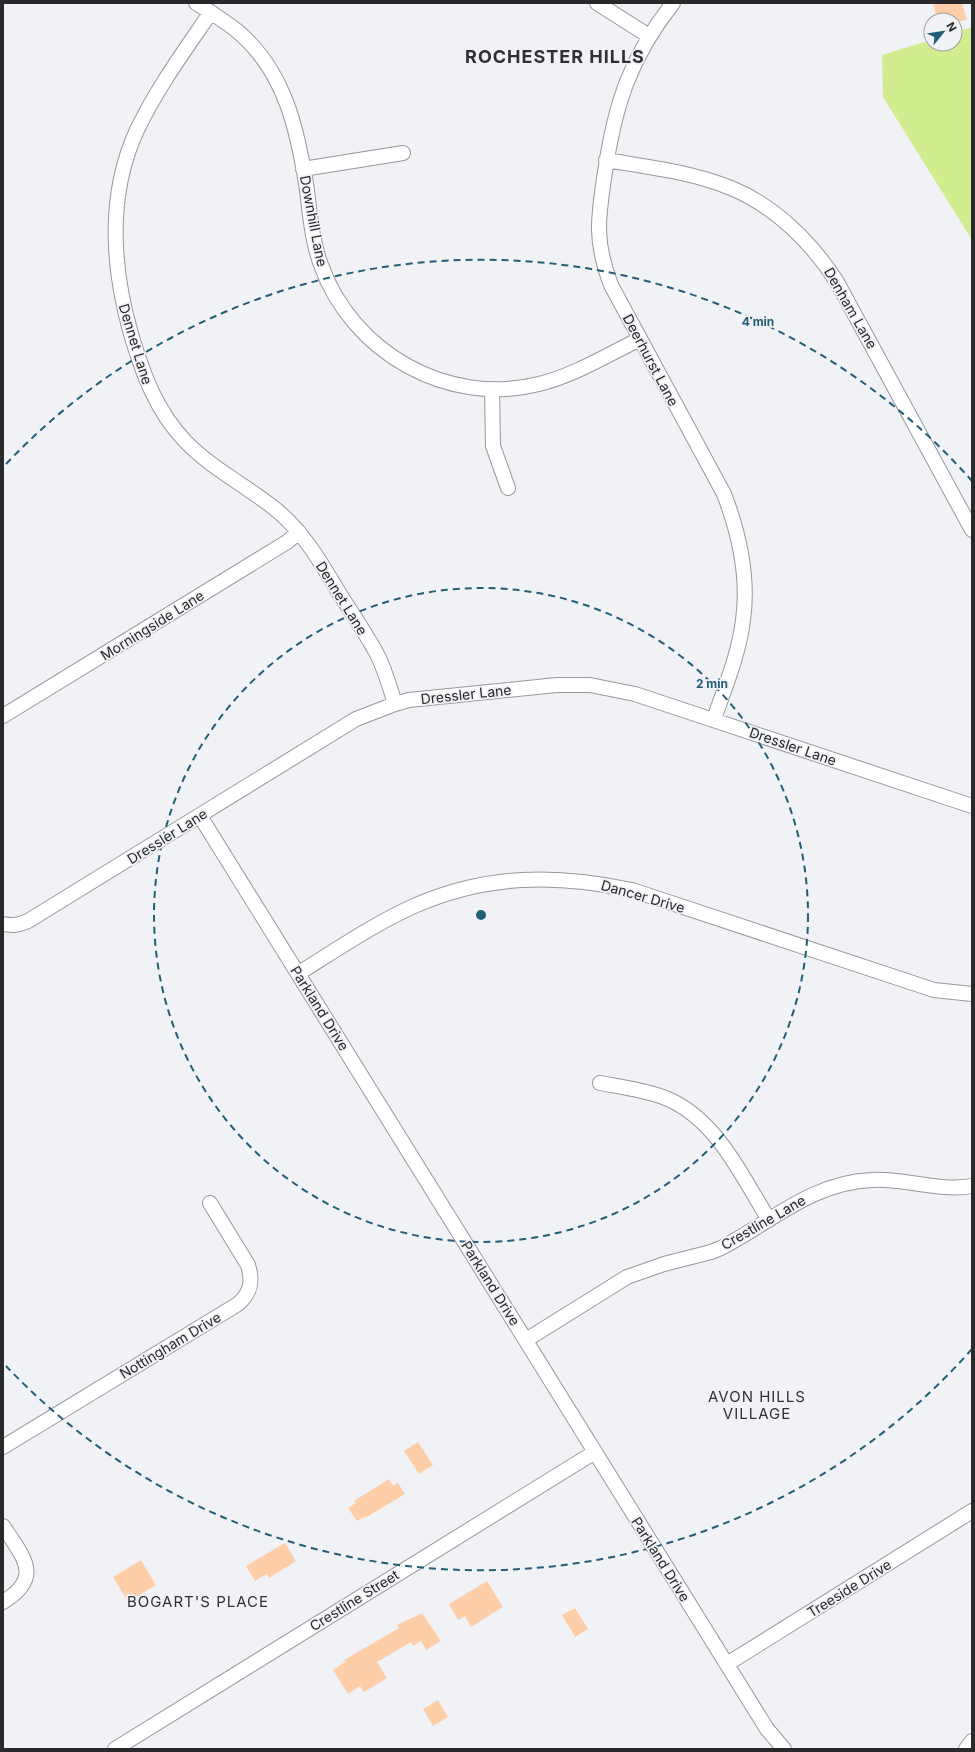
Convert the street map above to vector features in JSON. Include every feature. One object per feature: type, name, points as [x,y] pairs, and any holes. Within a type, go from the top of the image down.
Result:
[{"type":"street","name":"Downhill Lane","points":[[196,3],[237,31],[250,44],[274,76],[284,94],[295,126],[320,263],[339,303],[356,326],[383,351],[421,373],[458,385],[492,389],[523,387],[554,380],[640,338]]},
{"type":"street","points":[[597,3],[649,36]]},
{"type":"street","name":"Deerhurst Lane","points":[[673,3],[649,36],[629,75],[620,98],[606,160],[599,210],[598,231],[601,253],[611,285],[724,494],[738,537],[744,574],[744,620],[735,656],[714,719]]},
{"type":"street","name":"Dennet Lane","points":[[211,12],[155,97],[137,131],[130,148],[120,185],[115,226],[117,268],[120,291],[140,367],[161,411],[186,442],[213,466],[274,508],[299,532],[318,558],[377,654],[387,678],[395,704]]},
{"type":"street","points":[[304,169],[403,153]]},
{"type":"street","name":"Denham Lane","points":[[606,160],[681,173],[731,188],[766,208],[799,235],[827,265],[837,282],[972,530]]},
{"type":"street","points":[[492,389],[493,446],[508,488]]},
{"type":"street","name":"Morningside Lane","points":[[3,716],[287,542],[299,532]]},
{"type":"street","name":"Dressler Lane","points":[[3,924],[11,926],[20,925],[28,921],[356,719],[409,700],[450,695],[557,685],[590,685],[635,694],[972,806]]},
{"type":"street","name":"Parkland Drive","points":[[200,816],[299,973],[767,1729],[784,1749]]},
{"type":"street","name":"Dancer Drive","points":[[299,973],[378,924],[427,901],[486,884],[525,879],[560,878],[632,890],[934,990],[972,994]]},
{"type":"street","points":[[600,1083],[663,1097],[690,1112],[714,1133],[723,1145],[769,1220]]},
{"type":"street","name":"Crestline Lane","points":[[526,1340],[627,1277],[657,1266],[711,1252],[731,1243],[813,1193],[846,1182],[886,1180],[951,1187],[972,1186]]},
{"type":"street","name":"Nottingham Drive","points":[[3,1447],[238,1304],[245,1298],[251,1282],[251,1273],[248,1264],[210,1203]]},
{"type":"street","name":"Crestline Street","points":[[115,1749],[595,1452]]},
{"type":"street","name":"Treeside Drive","points":[[727,1664],[972,1511]]},
{"type":"street","points":[[3,1526],[26,1564],[27,1574],[24,1584],[19,1591],[3,1602]]},
{"type":"street","points":[[966,1749],[972,1741]]},
{"type":"green space","points":[[972,27],[972,240],[883,97],[882,55],[923,42],[923,52],[963,52],[963,30]]},
{"type":"building","points":[[933,3],[962,3],[967,20],[963,21],[963,12],[935,12]]},
{"type":"building","points":[[418,1442],[433,1465],[419,1474],[404,1451]]},
{"type":"building","points":[[389,1479],[393,1486],[398,1483],[405,1494],[365,1518],[364,1517],[357,1521],[348,1508],[356,1503],[354,1501]]},
{"type":"building","points":[[285,1543],[296,1561],[269,1578],[267,1574],[255,1581],[246,1566]]},
{"type":"building","points":[[141,1560],[156,1585],[128,1602],[113,1577]]},
{"type":"building","points":[[487,1581],[503,1607],[471,1627],[465,1616],[458,1620],[449,1604]]},
{"type":"building","points":[[575,1608],[588,1629],[575,1637],[562,1615]]},
{"type":"building","points":[[422,1613],[441,1641],[426,1650],[421,1641],[413,1646],[411,1642],[377,1662],[387,1678],[364,1692],[360,1686],[348,1694],[333,1670],[345,1662],[344,1660],[399,1628],[397,1625]]},
{"type":"building","points":[[438,1700],[448,1717],[433,1726],[423,1709]]},
{"type":"district","name":"ROCHESTER HILLS","points":[[555,56]]},
{"type":"district","name":"AVON HILLS VILLAGE","points":[[757,1404]]},
{"type":"district","name":"BOGART'S PLACE","points":[[198,1601]]}]
